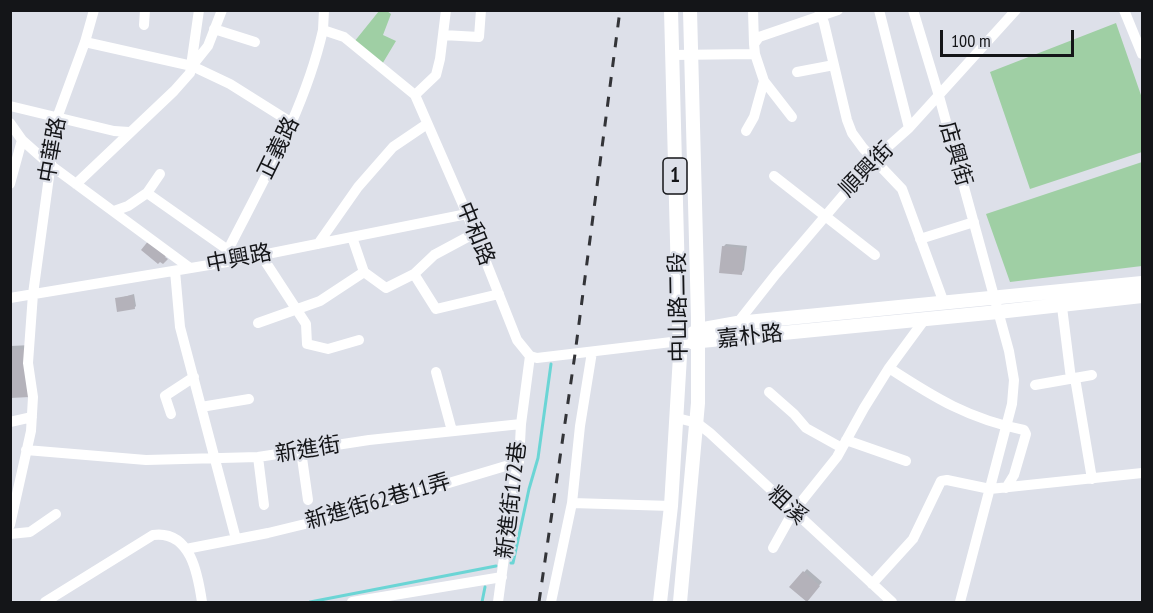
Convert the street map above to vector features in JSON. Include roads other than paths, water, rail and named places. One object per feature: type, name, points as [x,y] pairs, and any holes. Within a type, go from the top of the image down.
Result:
[{"type":"main road","name":"中山路二段","points":[[660,603],[671,506],[680,341],[671,10]]},
{"type":"main road","name":"中山路二段","points":[[680,603],[697,423],[699,336],[690,10]]},
{"type":"main road","name":"嘉朴路","points":[[699,336],[728,338],[998,312],[1143,283]]},
{"type":"main road","name":"嘉朴路","points":[[680,341],[737,323],[995,297],[1143,296]]},
{"type":"street","name":"中華路","points":[[10,525],[31,431],[33,397],[28,363],[33,294],[57,118],[85,42],[94,10]]},
{"type":"street","points":[[144,25],[145,10]]},
{"type":"street","points":[[76,184],[190,73],[199,10]]},
{"type":"street","points":[[192,66],[208,46],[222,10]]},
{"type":"street","points":[[323,30],[324,10]]},
{"type":"street","points":[[415,95],[436,75],[446,10]]},
{"type":"street","points":[[443,35],[480,37],[481,10]]},
{"type":"street","points":[[753,10],[754,49],[764,81],[792,117]]},
{"type":"street","points":[[754,49],[759,37],[820,14],[838,10]]},
{"type":"street","points":[[879,10],[909,128]]},
{"type":"street","name":"店興街","points":[[913,10],[1010,351],[1014,380],[1012,404],[960,603]]},
{"type":"street","name":"順興街","points":[[728,338],[737,323],[825,215],[874,159],[909,128],[1016,10]]},
{"type":"street","points":[[1124,10],[1143,54]]},
{"type":"street","points":[[820,14],[852,133],[902,189],[944,303]]},
{"type":"street","points":[[214,29],[255,42]]},
{"type":"street","name":"中和路","points":[[323,30],[344,37],[415,95],[475,233],[517,340],[530,356]]},
{"type":"street","name":"正義路","points":[[226,262],[228,250],[292,123],[307,87],[323,30]]},
{"type":"street","points":[[85,42],[192,66],[230,84],[292,123]]},
{"type":"street","points":[[671,55],[754,49]]},
{"type":"street","points":[[797,72],[834,65]]},
{"type":"street","points":[[746,131],[754,117],[764,81]]},
{"type":"street","points":[[10,106],[114,131],[129,132]]},
{"type":"street","points":[[10,123],[22,140],[50,164],[190,268]]},
{"type":"street","points":[[318,244],[358,187],[393,147],[427,124]]},
{"type":"street","points":[[10,184],[22,140]]},
{"type":"street","points":[[114,211],[128,206],[147,193],[160,174]]},
{"type":"street","points":[[774,176],[875,255]]},
{"type":"street","points":[[147,193],[228,250]]},
{"type":"street","name":"中興路","points":[[10,298],[226,262],[467,214]]},
{"type":"street","points":[[920,239],[974,222]]},
{"type":"street","points":[[352,237],[364,272],[386,288],[414,274],[434,255],[475,233]]},
{"type":"street","points":[[261,255],[306,324],[307,344],[328,349],[359,340]]},
{"type":"street","points":[[175,271],[180,327],[236,539]]},
{"type":"street","points":[[258,323],[320,301],[364,272]]},
{"type":"street","points":[[414,274],[436,309],[499,294]]},
{"type":"street","points":[[1061,298],[1092,479]]},
{"type":"street","points":[[773,548],[793,512],[837,457],[889,368],[926,319]]},
{"type":"street","points":[[521,424],[530,356],[537,358],[680,341]]},
{"type":"street","points":[[551,603],[572,503],[580,426],[592,352]]},
{"type":"street","points":[[889,368],[930,395],[965,413],[1024,430],[1026,434],[1014,475],[1006,488]]},
{"type":"street","points":[[436,372],[452,431]]},
{"type":"street","points":[[1035,385],[1092,375]]},
{"type":"street","points":[[171,414],[165,396],[194,377]]},
{"type":"street","points":[[769,392],[806,428],[844,444],[906,461]]},
{"type":"street","points":[[201,407],[249,399]]},
{"type":"street","points":[[10,422],[32,417]]},
{"type":"street","name":"粗溪","points":[[677,418],[697,423],[872,584],[879,598],[892,603]]},
{"type":"street","name":"新進街","points":[[26,450],[146,460],[258,457],[369,440],[521,424]]},
{"type":"street","name":"新進街172巷","points":[[498,603],[515,476],[519,462],[521,424]]},
{"type":"street","points":[[301,451],[308,500]]},
{"type":"street","points":[[258,457],[264,505]]},
{"type":"street","name":"新進街62巷11弄","points":[[186,549],[342,515],[519,462]]},
{"type":"street","points":[[872,584],[913,539],[941,481],[947,480],[990,489],[1143,473]]},
{"type":"street","points":[[572,503],[671,506]]},
{"type":"street","points":[[10,534],[30,532],[56,514]]},
{"type":"street","points":[[45,603],[153,535],[162,534],[171,537],[186,549],[198,570],[202,603]]},
{"type":"street","points":[[352,603],[502,577]]},
{"type":"waterway","points":[[511,563],[513,563],[538,458],[551,364]]},
{"type":"waterway","points":[[310,602],[496,566]]},
{"type":"waterway","points":[[482,602],[485,587]]},
{"type":"railway","points":[[539,602],[575,354],[620,10]]}]
